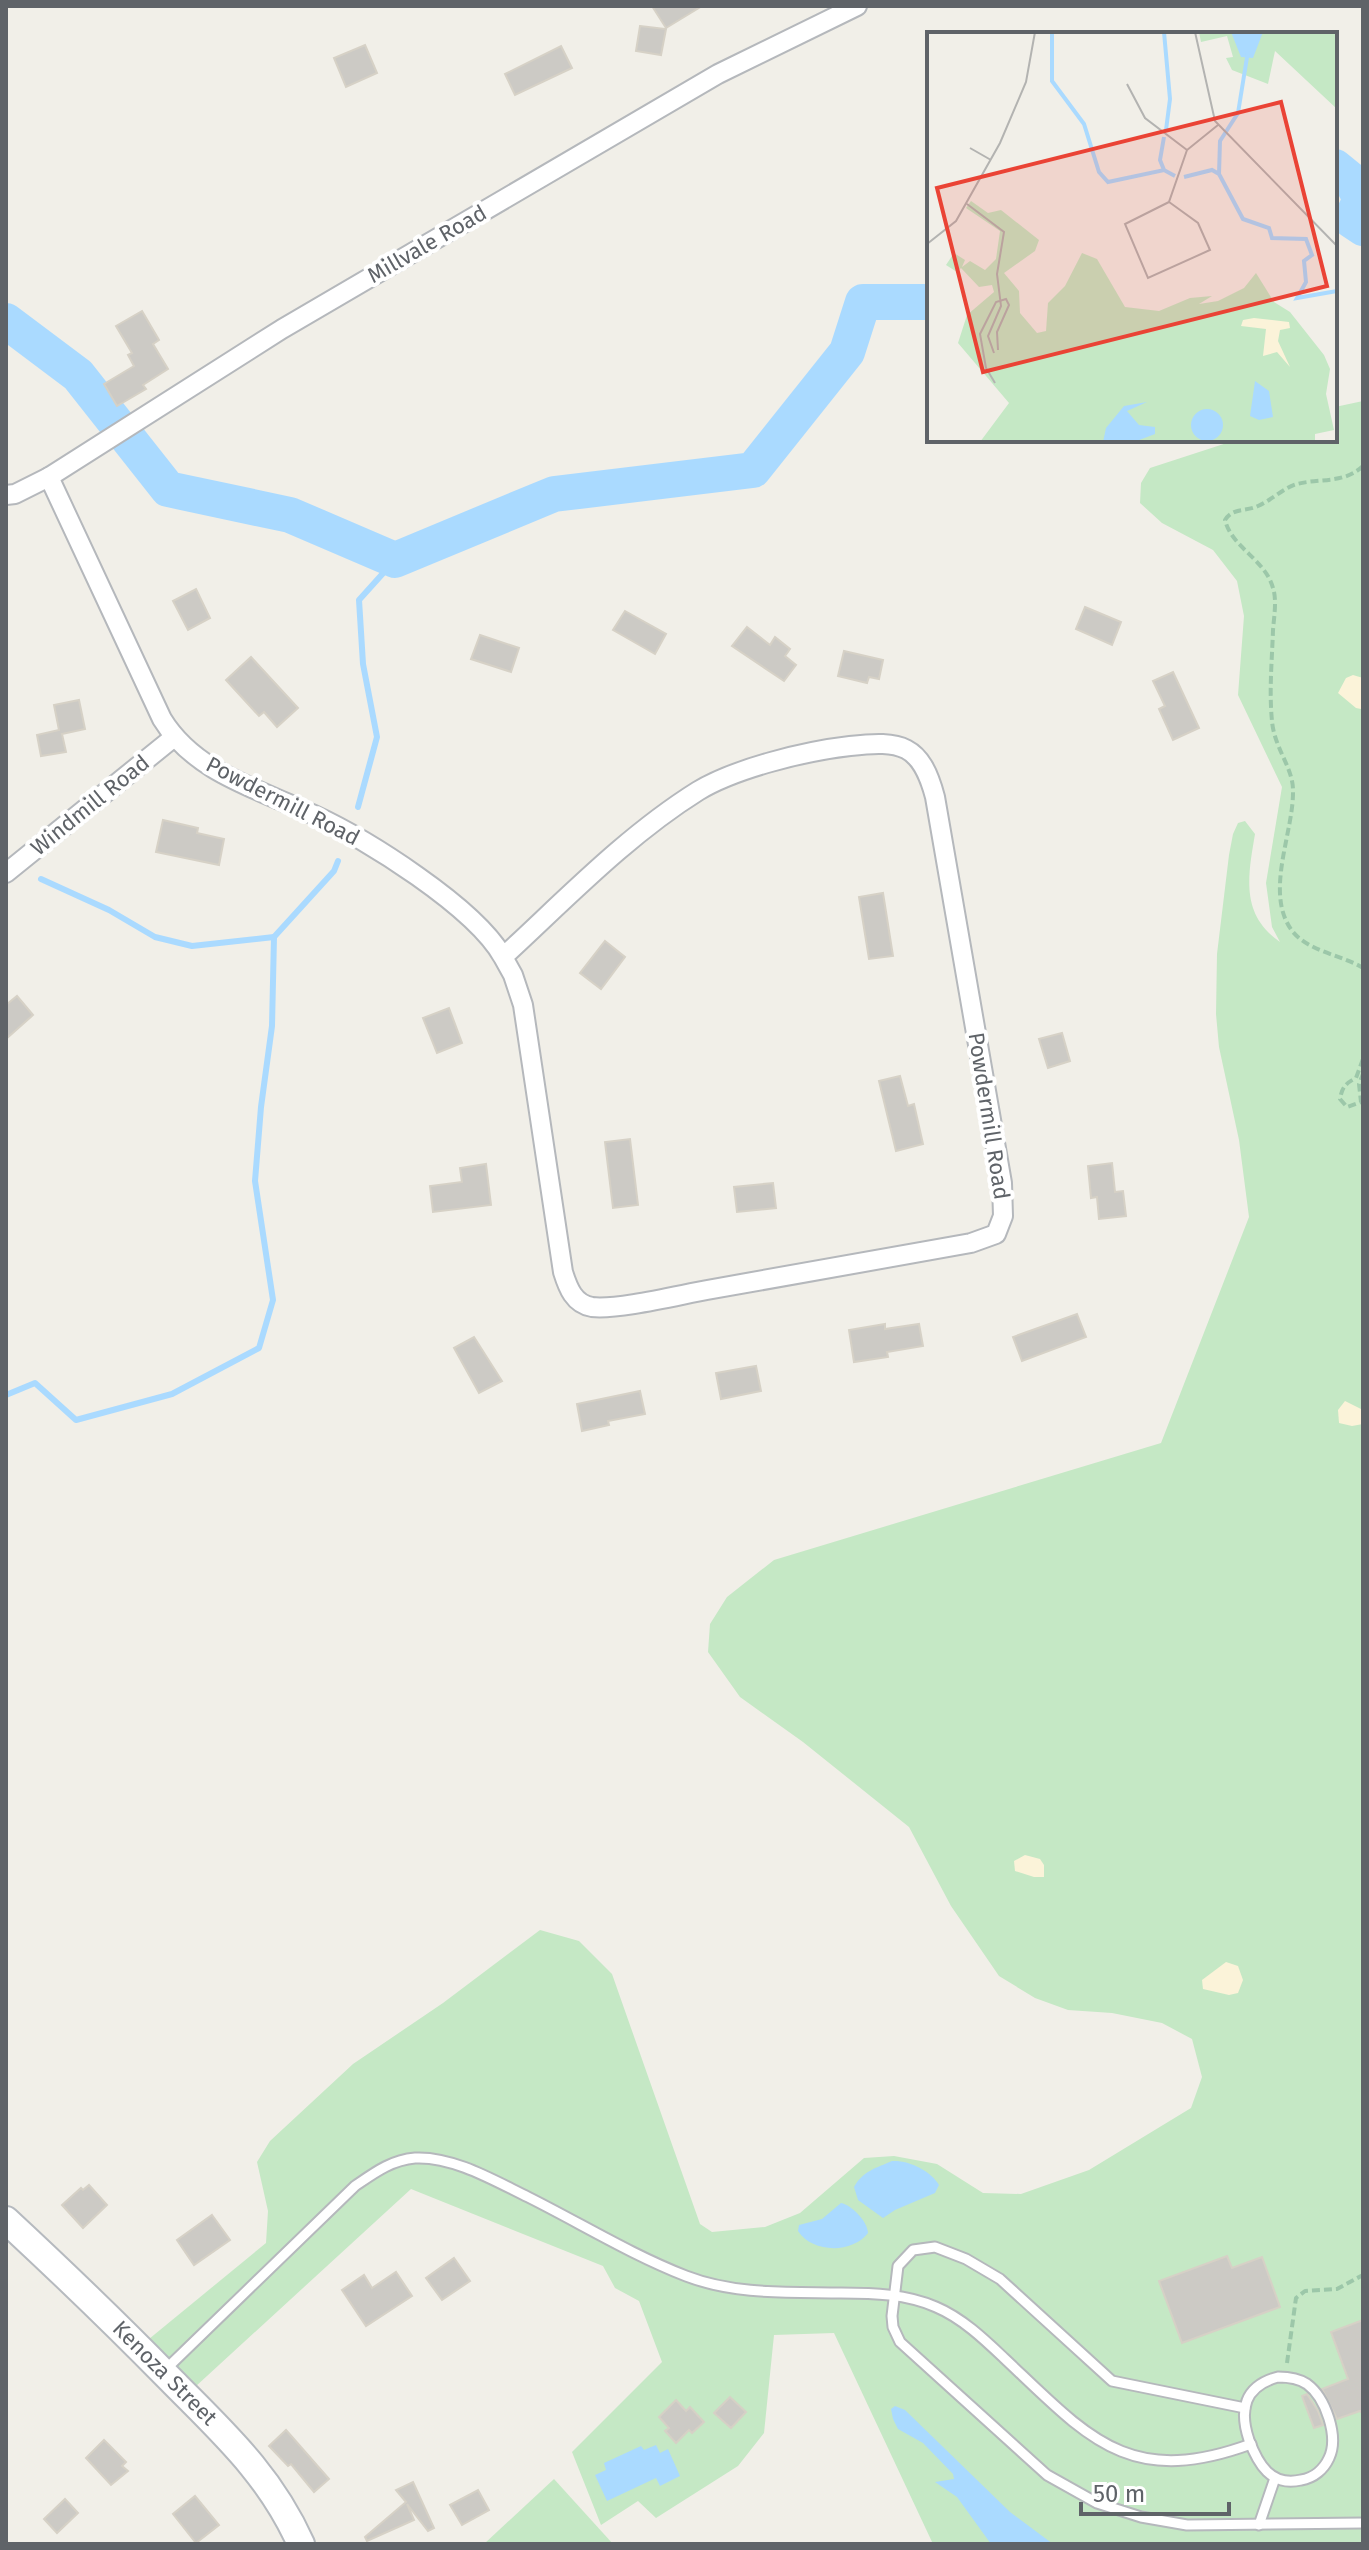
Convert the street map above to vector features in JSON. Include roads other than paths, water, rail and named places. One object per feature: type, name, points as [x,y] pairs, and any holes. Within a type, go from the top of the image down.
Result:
[{"type":"street","name":"Millvale Road","points":[[6,495],[15,494],[49,477],[282,329],[718,74],[857,6]]},
{"type":"street","name":"Powdermill Road","points":[[49,477],[173,738],[206,765],[315,815],[386,854],[450,902],[496,946],[513,975],[523,1005],[563,1272],[567,1287],[582,1304],[613,1306],[696,1292],[983,1241],[996,1234],[1003,1216],[1002,1183],[938,811],[930,778],[920,759],[910,750],[882,742],[837,748],[739,771],[699,790],[627,844],[503,957]]},
{"type":"street","name":"Windmill Road","points":[[6,873],[173,738]]},
{"type":"street","name":"Kenoza Street","points":[[6,2220],[90,2298],[229,2439],[266,2480],[281,2502],[301,2544]]},
{"type":"lane","points":[[163,2372],[355,2186],[384,2167],[410,2159],[431,2159],[504,2185],[669,2268],[706,2283],[746,2290],[893,2296],[927,2303],[955,2317],[989,2344],[1079,2428],[1113,2448],[1151,2459],[1177,2461],[1216,2457],[1251,2444]]},
{"type":"lane","points":[[1245,2408],[1112,2381],[1015,2291],[983,2268],[943,2249],[924,2246],[908,2253],[898,2266],[893,2296],[893,2327],[900,2342],[1056,2481],[1097,2503],[1141,2517],[1187,2525],[1363,2523]]},
{"type":"lane","points":[[1286,2377],[1308,2385],[1318,2396],[1331,2427],[1333,2443],[1325,2465],[1313,2476],[1290,2482],[1275,2478],[1258,2462],[1244,2423],[1245,2408],[1251,2393],[1263,2383],[1286,2377]]},
{"type":"lane","points":[[1259,2525],[1275,2478]]},
{"type":"water","points":[[892,2161],[919,2167],[939,2185],[935,2193],[883,2218],[858,2200],[854,2187],[866,2174]]},
{"type":"water","points":[[841,2203],[854,2210],[865,2224],[868,2233],[861,2240],[843,2247],[822,2247],[804,2238],[798,2231],[799,2225],[822,2219]]},
{"type":"water","points":[[895,2406],[905,2410],[1010,2512],[1053,2544],[991,2544],[957,2497],[935,2482],[954,2479],[953,2474],[923,2443],[898,2429],[891,2409]]},
{"type":"water","points":[[656,2445],[660,2453],[668,2449],[680,2476],[660,2486],[656,2478],[607,2501],[595,2475],[606,2470],[604,2463],[641,2446],[644,2450]]},
{"type":"waterway","points":[[1337,169],[1351,180],[1361,199],[1351,220],[1363,228]]},
{"type":"waterway","points":[[6,321],[78,375],[168,489],[290,515],[395,560],[554,494],[753,470],[847,352],[863,302],[927,302]]},
{"type":"waterway","points":[[358,807],[377,737],[363,664],[359,600],[395,560]]},
{"type":"waterway","points":[[6,1395],[35,1383],[76,1420],[172,1394],[259,1348],[273,1300],[255,1181],[272,1026],[274,937],[334,871],[338,861]]},
{"type":"waterway","points":[[41,879],[109,910],[155,937],[192,946],[274,937]]}]
